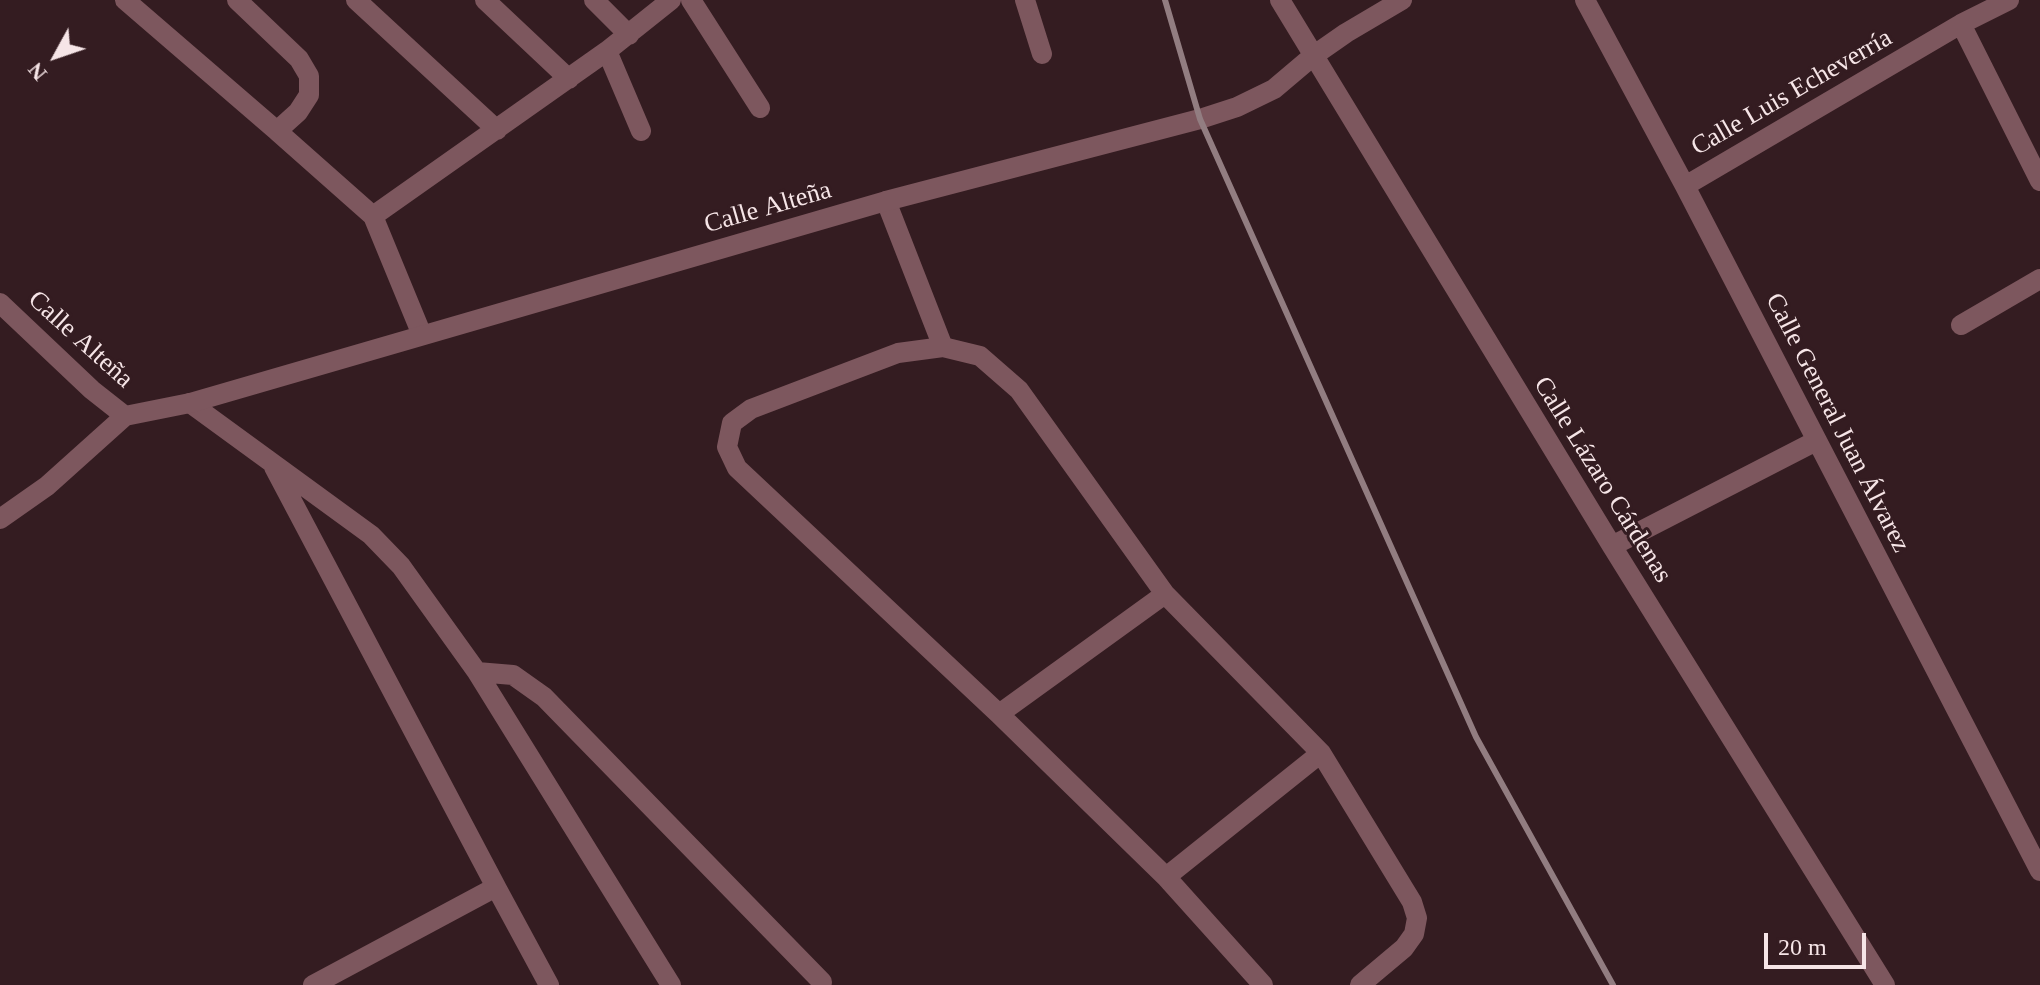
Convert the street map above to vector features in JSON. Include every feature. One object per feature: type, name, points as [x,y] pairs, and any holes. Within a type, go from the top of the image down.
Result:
[{"type":"street","points":[[125,0],[373,216],[422,335]]},
{"type":"street","points":[[237,0],[299,59],[309,76],[309,95],[298,112],[277,131]]},
{"type":"street","points":[[356,0],[497,130]]},
{"type":"street","points":[[485,0],[569,79]]},
{"type":"street","points":[[594,0],[629,35]]},
{"type":"street","points":[[373,216],[569,79],[671,0]]},
{"type":"street","points":[[691,0],[760,108]]},
{"type":"street","points":[[1025,0],[1042,54]]},
{"type":"street","name":"Calle Lázaro Cárdenas","points":[[1280,0],[1612,546],[1885,985]]},
{"type":"street","name":"Calle Alteña","points":[[0,519],[47,486],[125,416],[190,403],[886,201],[1237,107],[1274,89],[1346,33],[1402,0]]},
{"type":"street","name":"Calle General Juan Álvarez","points":[[1585,0],[1685,186],[2040,871]]},
{"type":"street","name":"Calle Luis Echeverría","points":[[1685,186],[1961,24],[2009,0]]},
{"type":"street","points":[[1961,24],[2040,181]]},
{"type":"street","points":[[607,51],[641,131]]},
{"type":"street","points":[[886,201],[943,347]]},
{"type":"street","points":[[1961,325],[2040,279]]},
{"type":"street","name":"Calle Alteña","points":[[0,303],[92,390],[125,416]]},
{"type":"street","points":[[1263,985],[1166,877],[999,714],[737,468],[727,447],[732,423],[751,409],[898,353],[943,347],[980,356],[1019,390],[1165,594],[1321,753],[1412,902],[1417,918],[1414,934],[1404,948],[1360,985]]},
{"type":"street","points":[[190,403],[371,535],[401,566],[477,672],[671,985]]},
{"type":"street","points":[[1612,546],[1816,441]]},
{"type":"street","points":[[273,463],[549,985]]},
{"type":"street","points":[[999,714],[1165,594]]},
{"type":"street","points":[[477,672],[513,675],[544,697],[822,982]]},
{"type":"street","points":[[1166,877],[1321,753]]},
{"type":"street","points":[[313,985],[496,887]]},
{"type":"railway","points":[[1165,0],[1200,119],[1476,737],[1613,985]]}]
